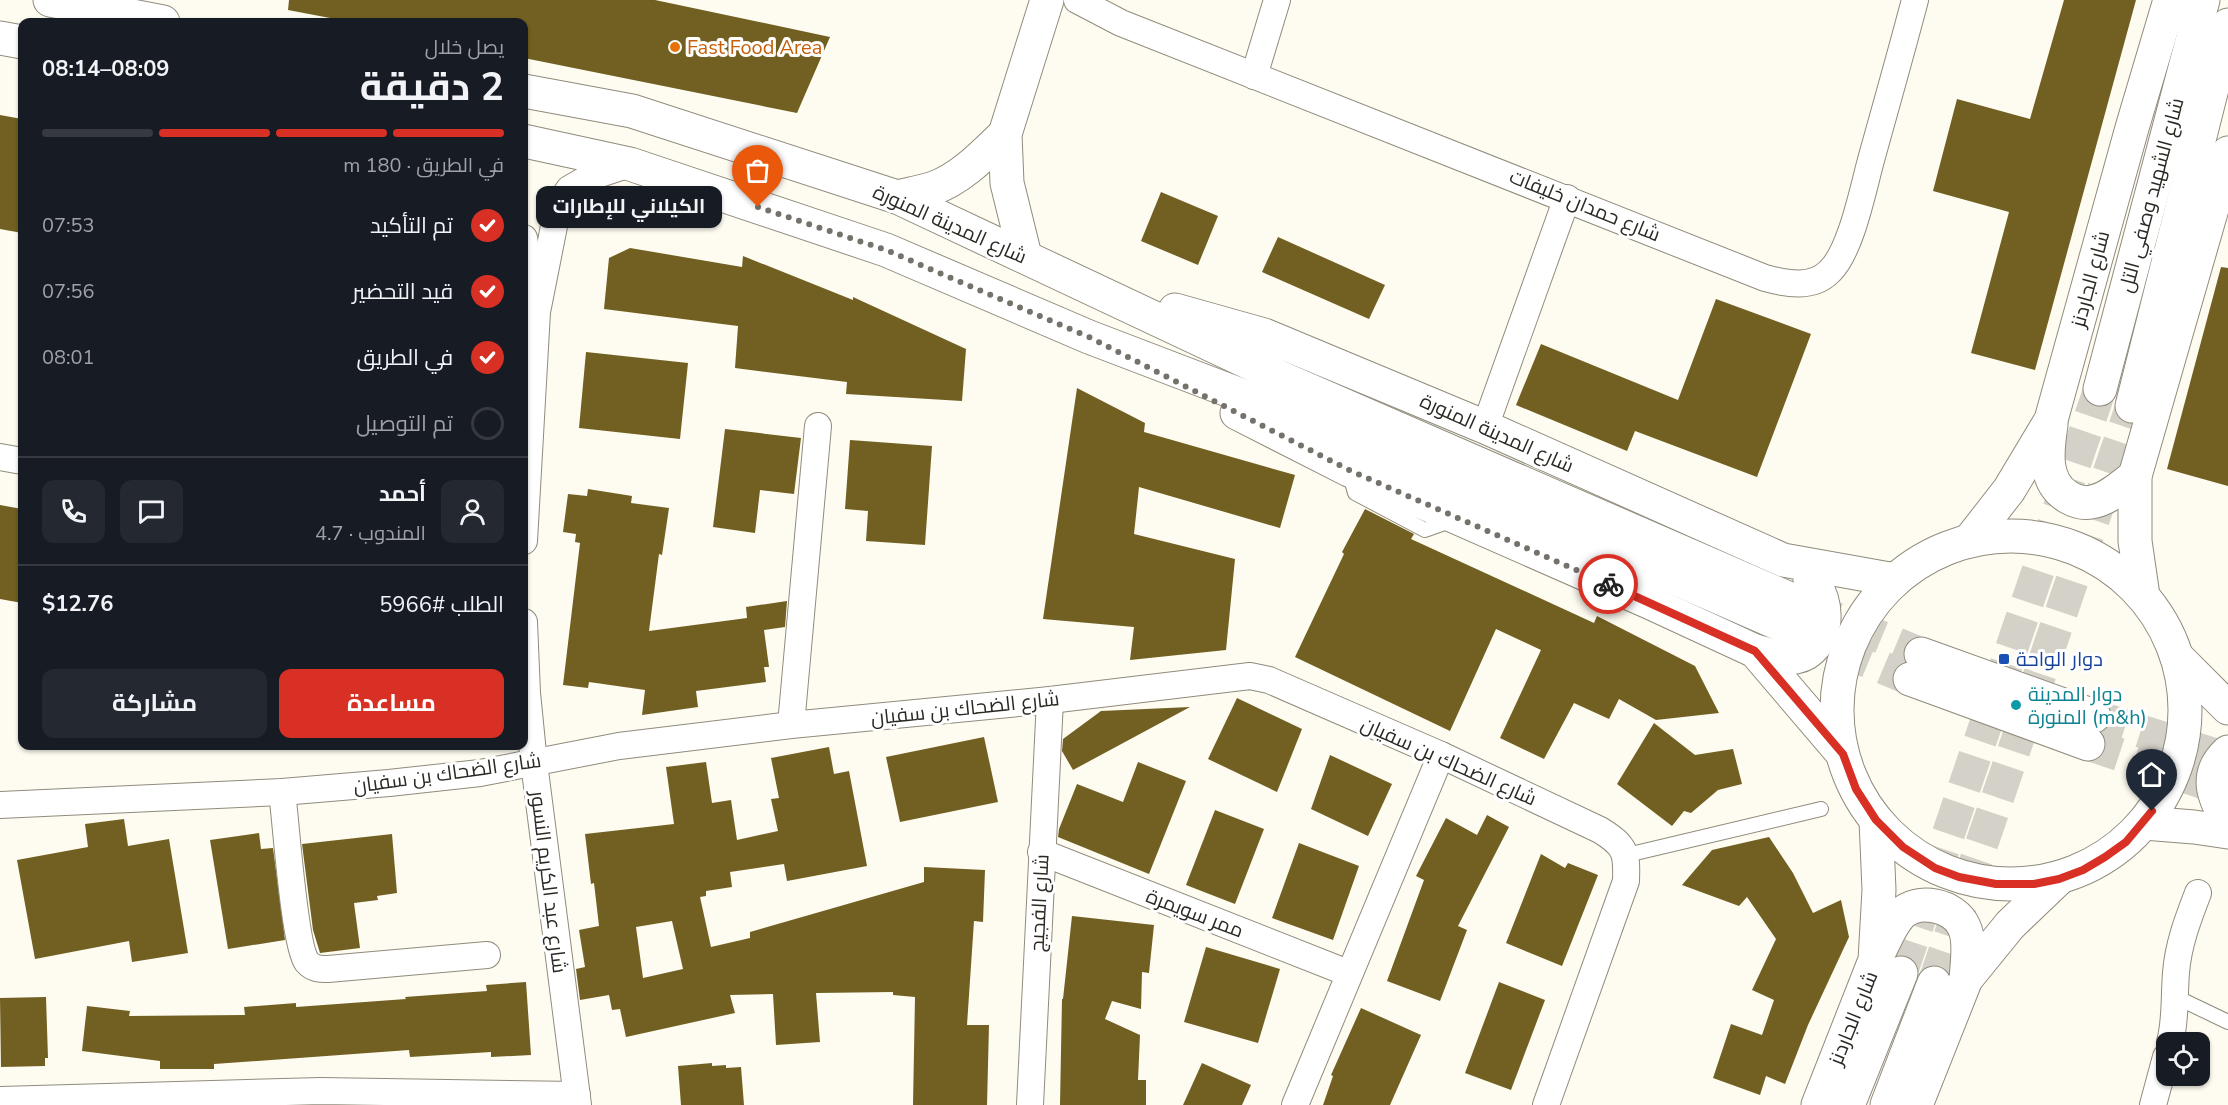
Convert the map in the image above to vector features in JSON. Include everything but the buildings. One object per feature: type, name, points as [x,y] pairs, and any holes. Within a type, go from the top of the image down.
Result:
[{"type":"street","points":[[50,0],[142,18]]},
{"type":"street","points":[[1025,256],[1007,183],[1005,134],[1047,0]]},
{"type":"street","name":"شارع حمدان خليفات","points":[[1077,0],[1121,23],[1765,278],[1791,285],[1814,281],[1830,272],[1841,256],[1856,215],[1915,0]]},
{"type":"street","points":[[1254,76],[1277,0]]},
{"type":"street","name":"شارع الجاردنز","points":[[1970,540],[2009,490],[2051,420],[2170,0]]},
{"type":"street","name":"شارع الشهيد وصفي التل","points":[[2100,389],[2203,0]]},
{"type":"street","name":"شارع الشهيد وصفي التل","points":[[2132,406],[2228,25]]},
{"type":"street","points":[[0,38],[18,41]]},
{"type":"street","name":"شارع المدينة المنورة","points":[[528,91],[632,111],[897,197],[1799,618],[1364,442],[1089,337],[886,250],[630,164],[528,142]]},
{"type":"street","points":[[897,197],[935,188],[954,178],[1005,134]]},
{"type":"street","points":[[2143,596],[2135,541],[2135,476],[2228,153]]},
{"type":"street","points":[[528,471],[537,312],[558,206],[569,189],[588,178],[630,164]]},
{"type":"street","points":[[1485,427],[1567,198]]},
{"type":"street","points":[[528,261],[537,312]]},
{"type":"street","name":"شارع المدينة المنورة","points":[[1096,289],[1264,334],[1485,427],[1783,561],[1895,580]]},
{"type":"street","name":"شارع المدينة المنورة","points":[[1089,337],[1349,470],[1755,651],[1843,754]]},
{"type":"street","points":[[2051,420],[2047,452],[2050,475],[2058,491],[2075,501],[2090,503],[2106,497],[2135,476]]},
{"type":"street","points":[[791,725],[818,426]]},
{"type":"street","points":[[0,457],[18,460]]},
{"type":"street","points":[[2008,536],[2046,539],[2082,551],[2115,570],[2143,596],[2163,625],[2177,657],[2183,685],[2185,715],[2182,744],[2161,799],[2144,823],[2126,842],[2083,870],[2059,879],[2034,884],[1983,883],[1935,868],[1913,855],[1893,839],[1876,820],[1856,789],[1843,754],[1838,731],[1839,683],[1844,659],[1864,616],[1895,580],[1930,555],[1970,540],[2008,536]]},
{"type":"street","points":[[1755,651],[1795,658],[1814,646],[1823,632],[1823,599],[1820,591],[1801,572],[1783,561]]},
{"type":"street","points":[[2177,657],[2228,708]]},
{"type":"street","points":[[1916,667],[2091,730]]},
{"type":"street","name":"شارع الضحاك بن سفيان","points":[[0,805],[282,792],[469,774],[619,746],[791,725],[1050,700],[1250,676],[1269,680],[1441,755],[1600,830],[1613,838],[1627,855]]},
{"type":"street","name":"شارع الفجيج","points":[[1030,1105],[1050,700]]},
{"type":"street","name":"شارع عبد الكريم النسور","points":[[528,703],[578,1100]]},
{"type":"street","points":[[2228,752],[2221,759],[2213,775],[2214,795],[2228,823]]},
{"type":"street","points":[[1295,1105],[1348,973],[1441,755]]},
{"type":"street","points":[[282,792],[296,914],[303,956],[310,965],[319,969],[328,969],[487,955]]},
{"type":"street","name":"شارع الجاردنز","points":[[1818,1105],[1888,967],[1879,890],[1876,820]]},
{"type":"street","points":[[2144,823],[2228,832]]},
{"type":"street","name":"ممر سويمرة","points":[[1041,852],[1348,973]]},
{"type":"street","points":[[1546,1105],[1626,881],[1627,855]]},
{"type":"street","points":[[1916,1105],[1966,979],[2010,925],[2059,879]]},
{"type":"street","points":[[2171,1032],[2179,952],[2186,923],[2198,893]]},
{"type":"street","points":[[1848,1105],[1888,967],[1887,935],[1901,914],[1920,907],[1942,907],[1956,915],[1966,930],[1966,979]]},
{"type":"street","points":[[1887,1105],[1934,983]]},
{"type":"street","points":[[2153,1105],[2158,1086]]},
{"type":"street","points":[[0,1100],[67,1102],[321,1098],[578,1100]]},
{"type":"lane","points":[[1627,855],[1821,809]]},
{"type":"lane","points":[[2176,997],[2228,1022]]},
{"type":"tunnel","points":[[1901,973],[2100,389]]},
{"type":"tunnel","points":[[1934,983],[2132,406]]},
{"type":"tunnel","points":[[1806,606],[1921,654]]},
{"type":"tunnel","points":[[1793,630],[1910,679]]},
{"type":"tunnel","points":[[2094,716],[2228,759]]},
{"type":"tunnel","points":[[2088,744],[2228,791]]},
{"type":"way so far","points":[[758,207],[886,250],[1089,337],[1349,470],[1608,584]]},
{"type":"place","name":"Fast Food Area","points":[[675,47]]},
{"type":"place","name":"الكيلاني للإطارات","points":[[758,207]]},
{"type":"place","name":"دوار الواحة","points":[[2004,659]]},
{"type":"place","name":"دوار المدينة المنورة (m&h)","points":[[2016,705]]},
{"type":"route","points":[[1608,584],[1755,651],[1843,754],[1856,789],[1876,820],[1893,839],[1913,855],[1935,868],[1983,883],[2034,884],[2059,879],[2083,870],[2126,842],[2152,811]]}]
